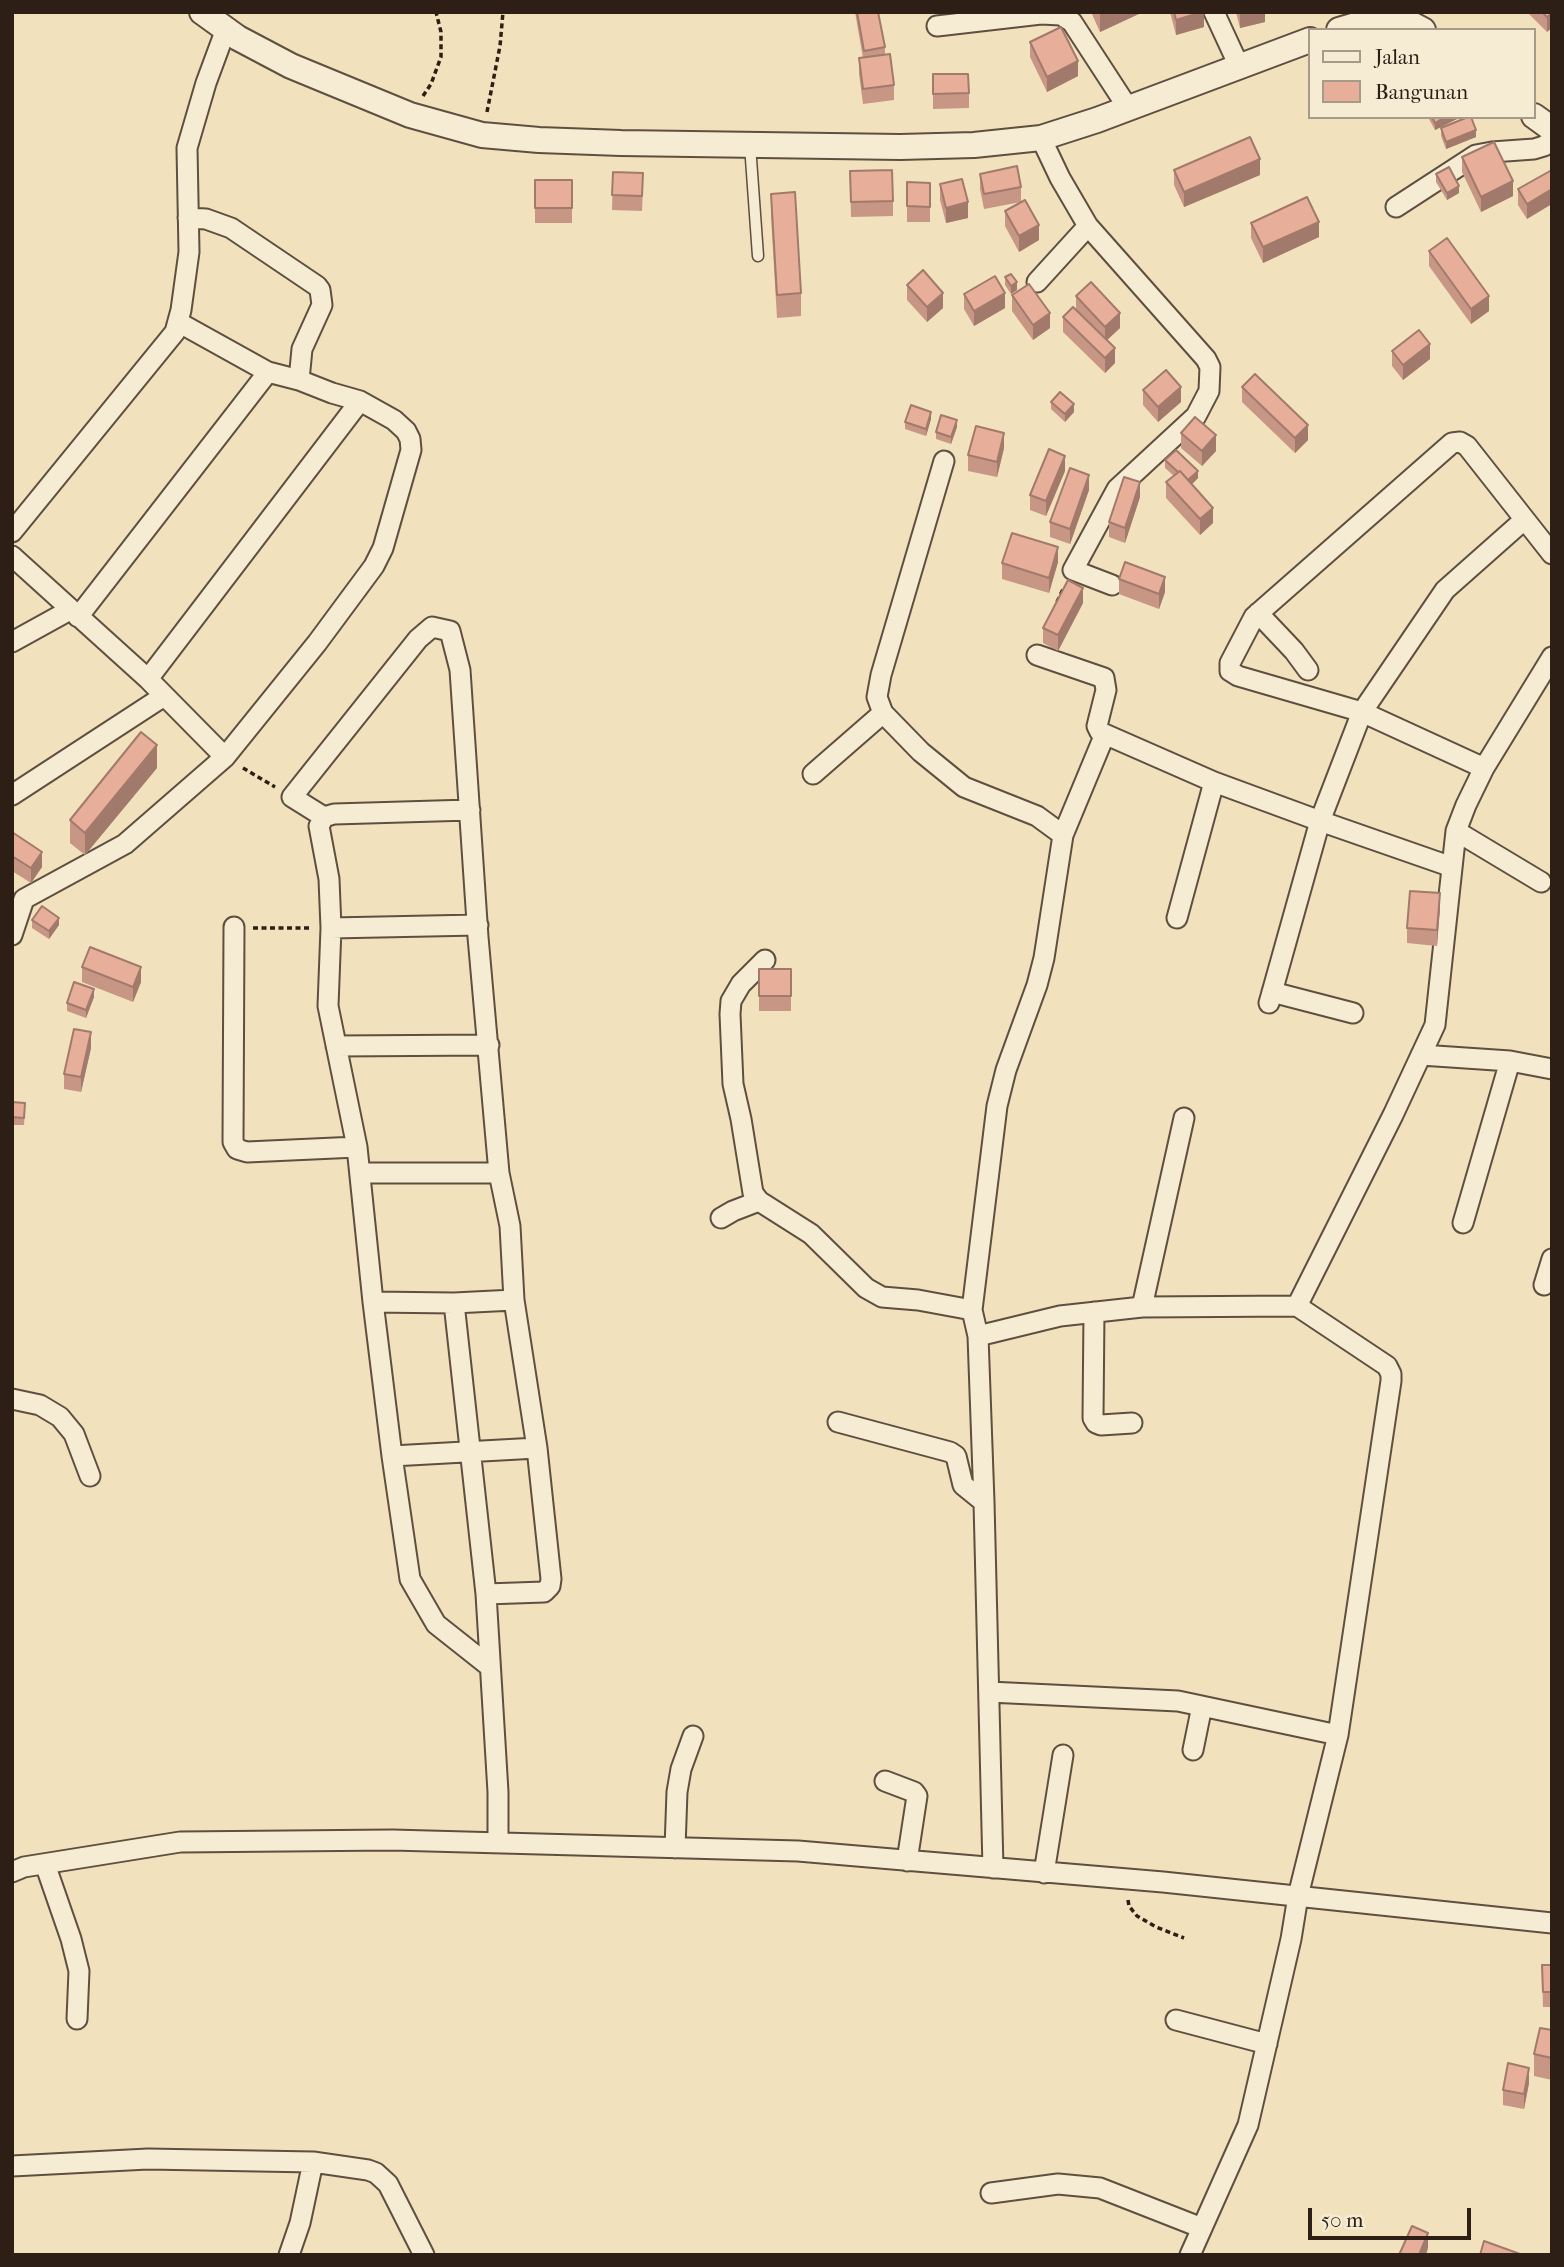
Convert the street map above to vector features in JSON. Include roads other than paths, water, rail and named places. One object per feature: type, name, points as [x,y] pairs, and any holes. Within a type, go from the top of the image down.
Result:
[{"type":"street","points":[[202,12],[238,38],[291,66],[418,117],[473,133],[580,141],[900,148],[986,145],[1041,138],[1308,41]]},
{"type":"street","points":[[1214,12],[1239,66]]},
{"type":"street","points":[[937,26],[1041,14],[1061,15],[1072,22],[1128,108]]},
{"type":"street","points":[[1346,28],[1376,19],[1409,21]]},
{"type":"street","points":[[12,532],[175,332],[189,252],[187,148],[206,83],[226,29]]},
{"type":"street","points":[[1536,117],[1552,129]]},
{"type":"street","points":[[1041,138],[1088,226],[1206,359],[1211,375],[1209,391],[1196,416],[1117,489],[1073,570],[1112,585]]},
{"type":"street","points":[[1396,207],[1476,155],[1534,149],[1552,140]]},
{"type":"street","points":[[188,218],[206,219],[231,228],[312,281],[320,290],[322,305],[302,349],[299,380]]},
{"type":"street","points":[[1037,282],[1088,226]]},
{"type":"street","points":[[12,936],[16,910],[24,899],[125,844],[225,757],[317,643],[374,566],[383,548],[411,450],[410,439],[400,424],[360,401],[268,372],[178,322]]},
{"type":"street","points":[[12,642],[74,614],[268,372]]},
{"type":"street","points":[[148,679],[360,401]]},
{"type":"street","points":[[1484,768],[1362,712],[1238,676],[1230,671],[1230,663],[1258,613],[1452,443],[1460,442],[1467,446],[1552,554]]},
{"type":"street","points":[[944,461],[881,675],[877,697],[883,713],[921,752],[964,788],[1037,816],[1063,835]]},
{"type":"street","points":[[1353,1013],[1270,998],[1320,821],[1362,712],[1445,590],[1524,520]]},
{"type":"street","points":[[12,556],[148,679],[225,757]]},
{"type":"street","points":[[1258,613],[1308,670]]},
{"type":"street","points":[[324,817],[292,797],[418,639],[432,627],[450,631],[460,670],[499,1174],[510,1226],[514,1300],[537,1448],[551,1579],[550,1586],[544,1592],[486,1594]]},
{"type":"street","points":[[1037,655],[1104,678],[1106,690],[1097,726],[1100,732],[1214,782],[1452,867]]},
{"type":"street","points":[[1297,1306],[1435,1025],[1456,831],[1484,768],[1552,657]]},
{"type":"street","points":[[12,795],[164,696]]},
{"type":"street","points":[[813,774],[883,713]]},
{"type":"street","points":[[993,1868],[978,1336],[972,1310],[997,1106],[1006,1070],[1044,958],[1063,835],[1105,734]]},
{"type":"street","points":[[1177,918],[1214,782]]},
{"type":"street","points":[[470,810],[334,814],[324,817],[319,826],[329,879],[331,928],[328,1006],[357,1147],[373,1302],[410,1579],[436,1623],[489,1665]]},
{"type":"street","points":[[1456,831],[1541,882]]},
{"type":"street","points":[[331,928],[478,925]]},
{"type":"street","points":[[234,928],[233,1142],[237,1149],[247,1152],[357,1147]]},
{"type":"street","points":[[765,960],[741,984],[731,1000],[730,1014],[733,1084],[753,1193],[759,1201],[811,1234],[866,1288],[882,1297],[918,1300],[972,1310]]},
{"type":"street","points":[[336,1046],[489,1045]]},
{"type":"street","points":[[1422,1055],[1510,1061],[1552,1069]]},
{"type":"street","points":[[1463,1223],[1510,1061]]},
{"type":"street","points":[[1142,1307],[1184,1118]]},
{"type":"street","points":[[360,1173],[499,1174]]},
{"type":"street","points":[[721,1218],[759,1201]]},
{"type":"street","points":[[1544,1285],[1552,1259]]},
{"type":"street","points":[[373,1302],[454,1303],[514,1300]]},
{"type":"street","points":[[454,1303],[486,1594],[498,1793],[498,1843]]},
{"type":"street","points":[[978,1336],[1060,1316],[1142,1307],[1297,1306],[1387,1366],[1391,1374],[1338,1735],[1298,1896],[1248,2125],[1190,2255]]},
{"type":"street","points":[[1094,1312],[1093,1418],[1101,1425],[1132,1423]]},
{"type":"street","points":[[12,1399],[40,1405],[60,1417],[74,1434],[90,1476]]},
{"type":"street","points":[[838,1422],[950,1452],[956,1456],[963,1485],[984,1502]]},
{"type":"street","points":[[392,1456],[537,1448]]},
{"type":"street","points":[[989,1692],[1178,1701],[1338,1735]]},
{"type":"street","points":[[1193,1750],[1202,1706]]},
{"type":"street","points":[[676,1848],[677,1792],[681,1769],[693,1736]]},
{"type":"street","points":[[1044,1873],[1063,1755]]},
{"type":"street","points":[[885,1781],[914,1793],[917,1797],[908,1860]]},
{"type":"street","points":[[12,1872],[24,1867],[180,1842],[392,1840],[625,1846],[798,1852],[908,1860],[1298,1896],[1552,1923]]},
{"type":"street","points":[[45,1864],[79,1971],[77,2019]]},
{"type":"street","points":[[1176,2020],[1266,2044]]},
{"type":"street","points":[[12,2166],[148,2159],[313,2162],[368,2170],[388,2184],[424,2255]]},
{"type":"street","points":[[289,2255],[300,2223],[313,2162]]},
{"type":"street","points":[[991,2193],[1058,2184],[1100,2188],[1202,2228]]},
{"type":"lane","points":[[750,145],[758,256]]}]
